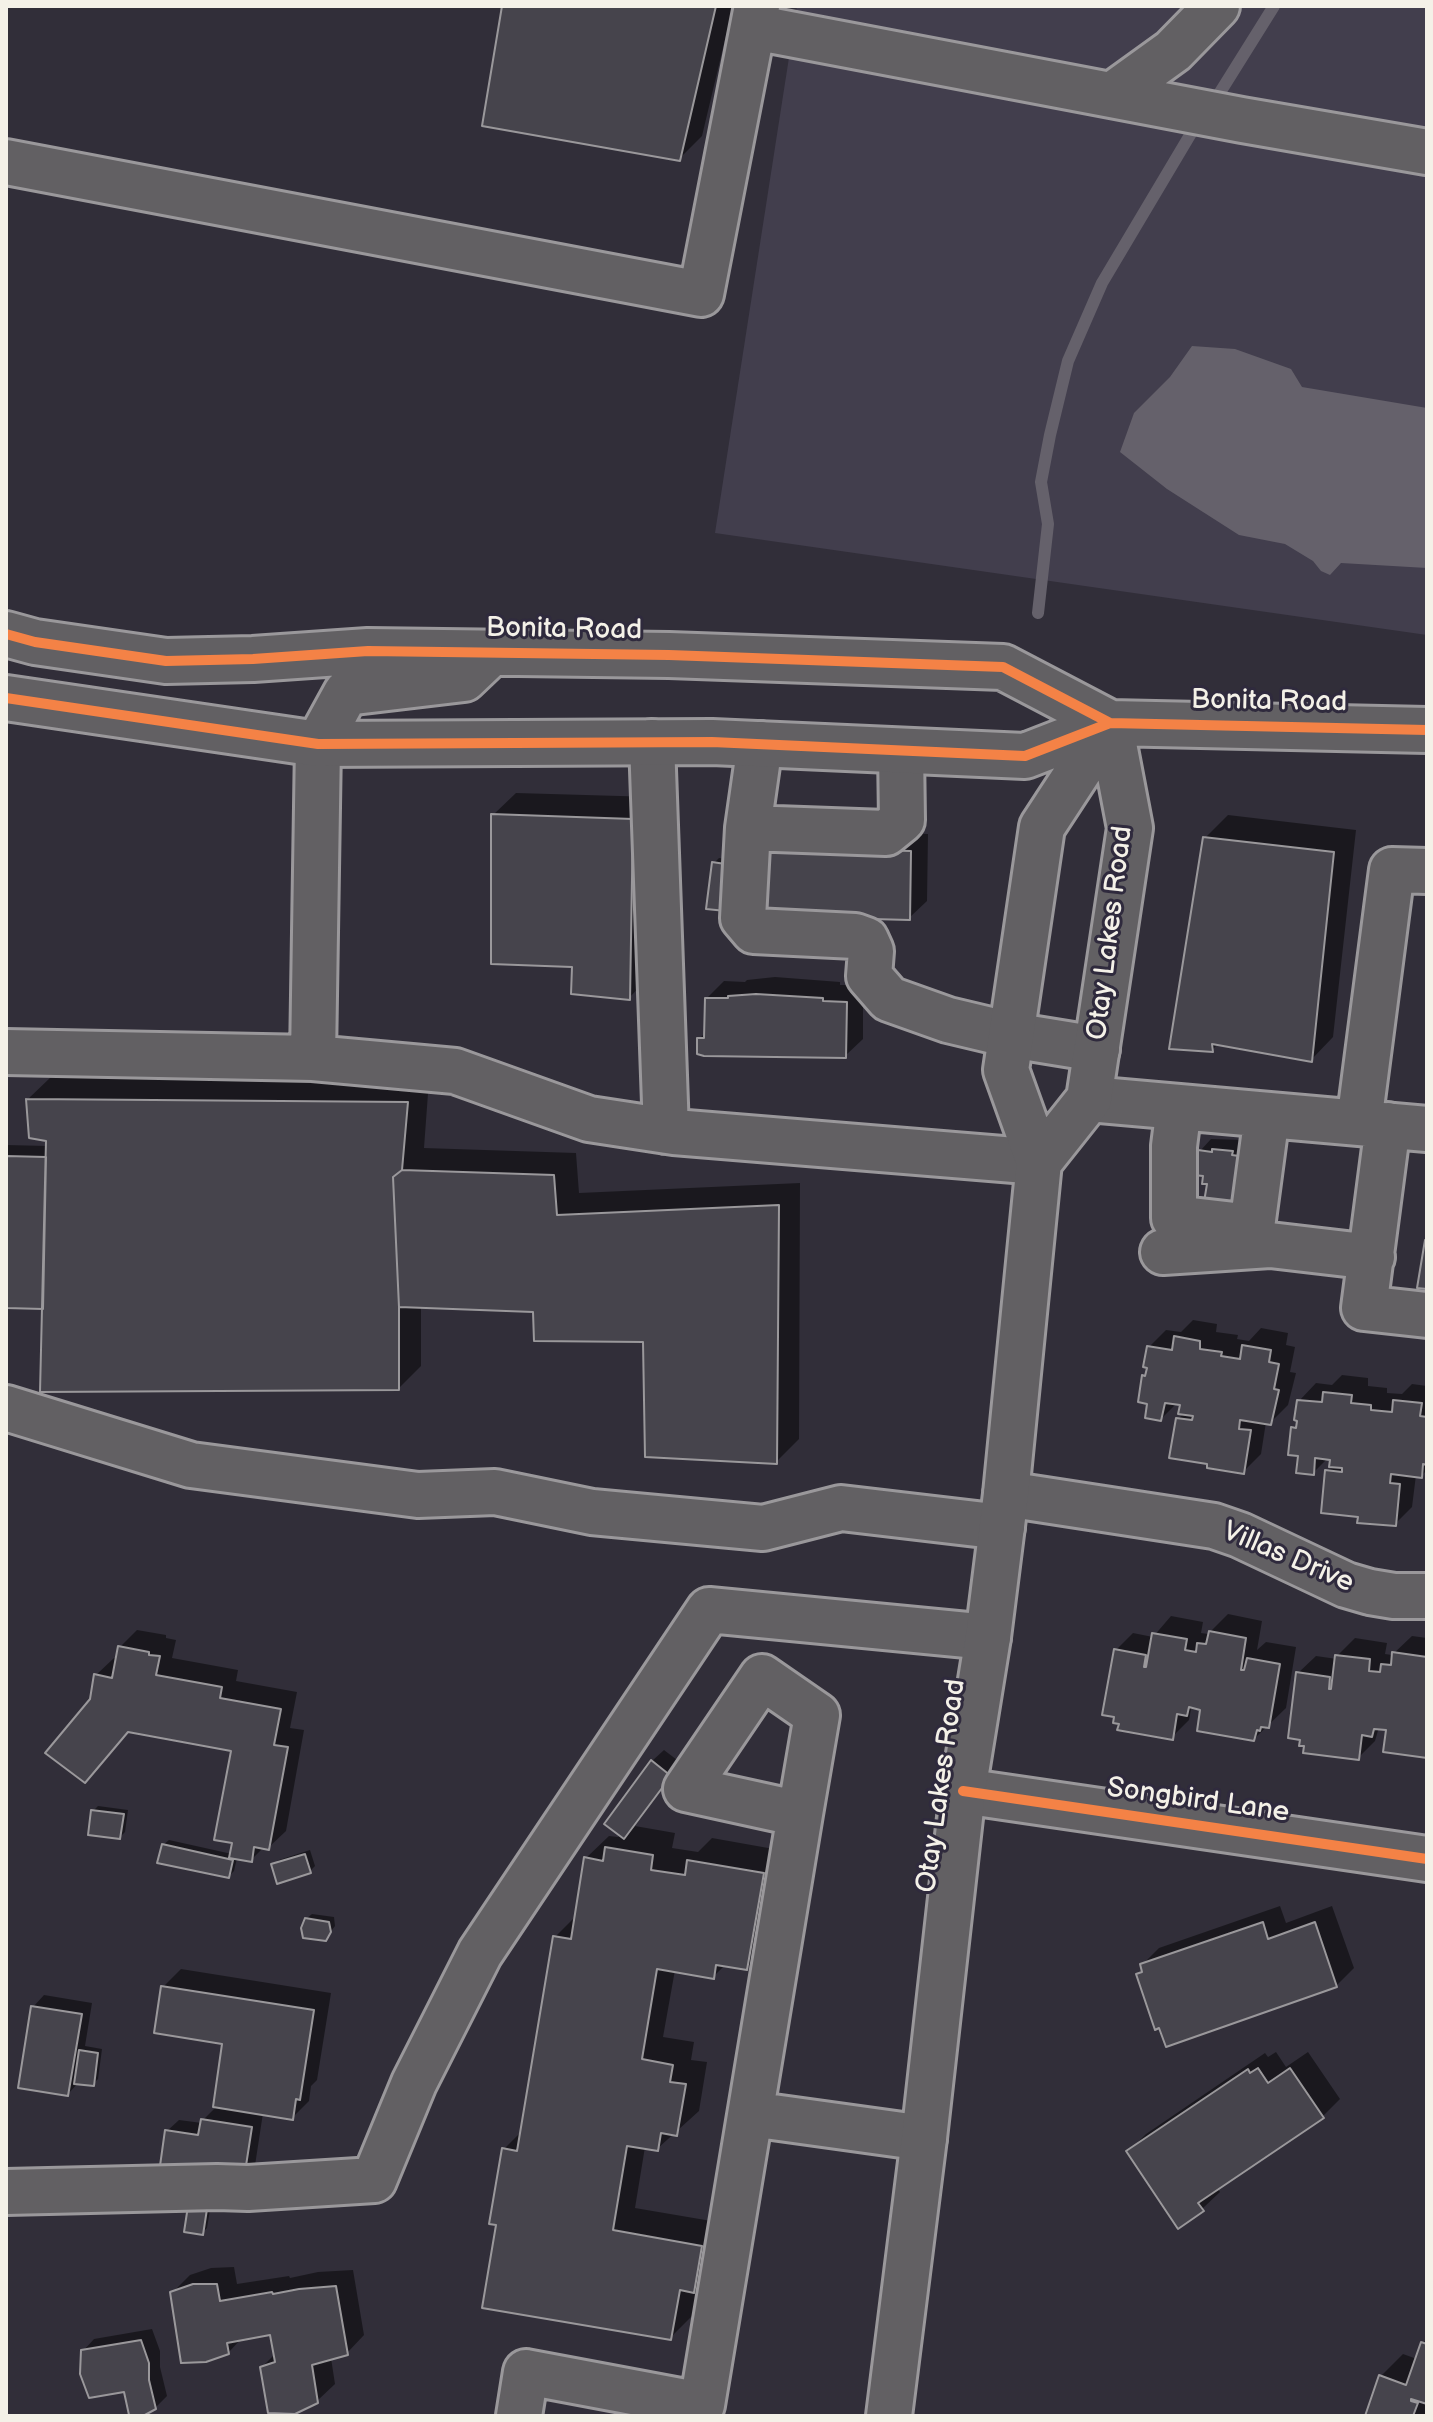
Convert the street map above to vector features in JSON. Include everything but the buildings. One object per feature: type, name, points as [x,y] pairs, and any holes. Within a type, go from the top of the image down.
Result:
[{"type":"main road","points":[[1112,95],[1173,51],[1217,6]]},
{"type":"main road","points":[[6,162],[701,294],[755,17],[1112,95],[1427,152]]},
{"type":"main road","name":"Bonita Road","points":[[6,634],[35,642],[166,661],[368,651],[669,655],[1003,667],[1110,723]]},
{"type":"main road","points":[[313,1058],[318,744],[346,693],[464,679],[493,652]]},
{"type":"main road","name":"Bonita Road","points":[[6,698],[318,744],[652,742],[1025,756],[1110,723],[1427,730]]},
{"type":"main road","name":"Otay Lakes Road","points":[[889,2416],[963,1791],[988,1637],[1004,1511],[1039,1162],[1006,1070],[1042,827],[1110,723]]},
{"type":"main road","name":"Otay Lakes Road","points":[[1039,1162],[1089,1099],[1130,828],[1110,723]]},
{"type":"main road","points":[[652,742],[666,1131]]},
{"type":"main road","points":[[760,744],[748,828],[743,918],[754,931],[855,936],[866,940],[871,951],[869,976],[889,999],[948,1020],[1011,1035],[1097,1049]]},
{"type":"main road","points":[[748,828],[886,833],[902,820],[901,751]]},
{"type":"main road","points":[[1427,871],[1392,870],[1391,1126],[1364,1308],[1427,1315]]},
{"type":"main road","points":[[6,1052],[313,1058],[455,1071],[589,1119],[666,1131],[1039,1162]]},
{"type":"main road","points":[[1089,1099],[1391,1126]]},
{"type":"main road","points":[[1179,1107],[1174,1146],[1174,1218],[1252,1227],[1267,1115]]},
{"type":"main road","points":[[1163,1252],[1270,1245],[1372,1257]]},
{"type":"main road","name":"Villas Drive","points":[[6,1408],[191,1465],[418,1495],[495,1492],[592,1512],[763,1528],[841,1508],[1004,1511],[1214,1526],[1346,1585],[1394,1596],[1427,1596]]},
{"type":"main road","points":[[6,2192],[248,2188],[374,2180],[414,2083],[480,1953],[709,1610],[988,1637]]},
{"type":"main road","name":"Songbird Lane","points":[[963,1791],[1427,1859]]},
{"type":"main road","points":[[519,2416],[526,2372],[702,2405],[800,1814]]},
{"type":"main road","points":[[751,2114],[924,2138]]},
{"type":"shaded area","points":[[797,6],[1427,6],[1427,635],[715,533]]},
{"type":"shaded area","points":[[1192,346],[1235,349],[1291,369],[1302,387],[1427,408],[1427,568],[1341,563],[1330,575],[1285,544],[1239,535],[1167,489],[1120,452],[1134,413],[1170,377]]},
{"type":"waterway","points":[[1214,102],[1274,6]]},
{"type":"waterway","points":[[1038,613],[1048,524],[1041,482],[1068,361],[1102,283],[1193,130]]},
{"type":"cycle path","points":[[6,634],[35,642],[166,661],[368,651],[669,655],[1003,667],[1110,723]]},
{"type":"cycle path","points":[[6,698],[318,744],[712,742],[1025,756],[1110,723],[1427,730]]},
{"type":"cycle path","points":[[963,1791],[1427,1859]]}]
